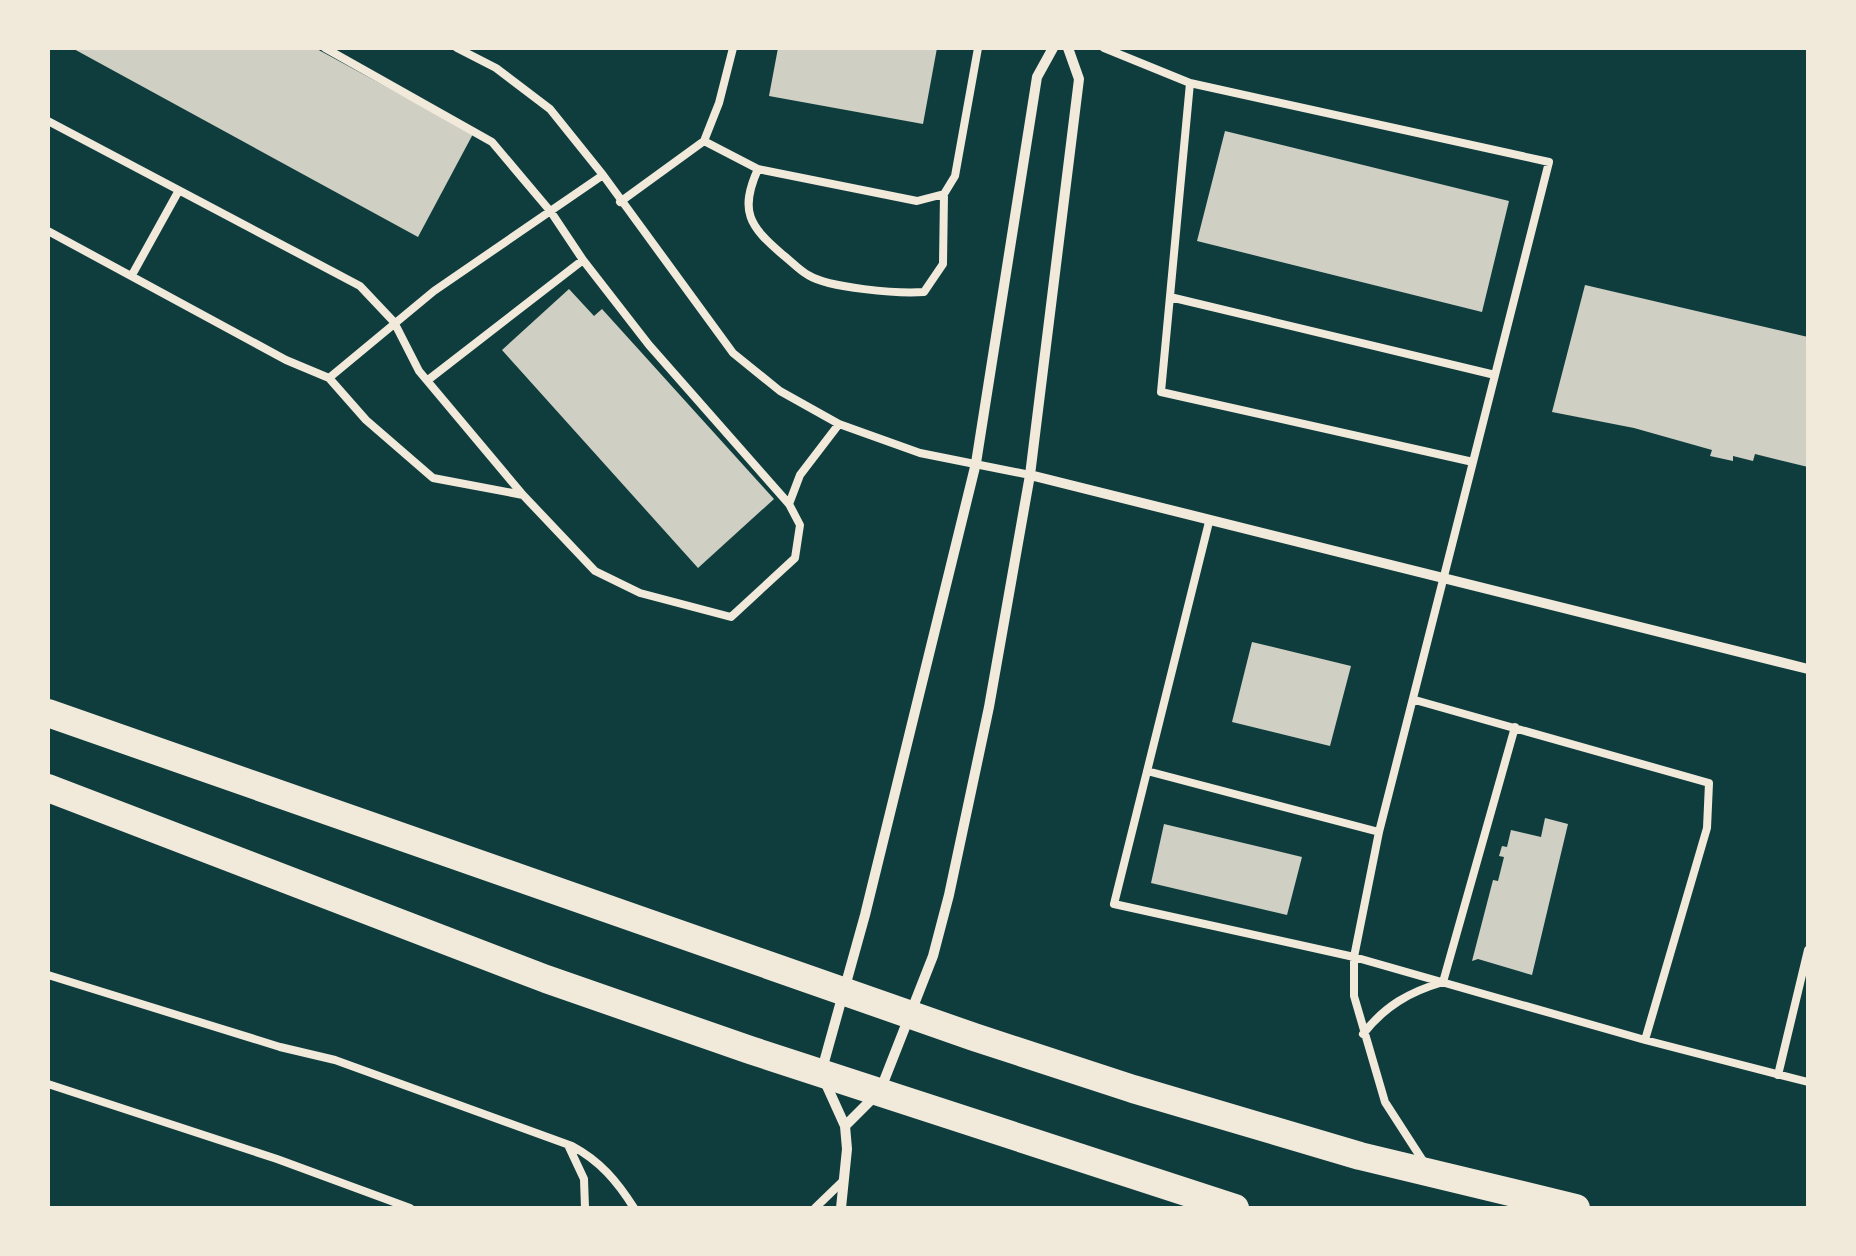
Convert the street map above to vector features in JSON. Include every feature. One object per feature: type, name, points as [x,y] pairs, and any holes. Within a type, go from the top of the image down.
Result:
[{"type":"highway","points":[[48,713],[1133,1089],[1360,1156],[1576,1208]]},
{"type":"highway","points":[[48,788],[546,980],[1235,1208]]},
{"type":"street","points":[[841,1208],[845,1126],[821,1073],[976,463],[1037,77],[1053,48]]},
{"type":"street","points":[[845,1126],[880,1091],[933,956],[988,707],[1030,475],[1080,79],[1068,48]]},
{"type":"street","points":[[1030,475],[1808,669]]},
{"type":"lane","points":[[48,121],[360,286],[394,322],[428,380],[522,495],[595,571],[640,593],[731,618],[795,558],[800,525],[789,504],[649,345],[583,260],[552,212],[492,142],[325,48]]},
{"type":"lane","points":[[457,48],[496,68],[550,110],[603,175],[733,353],[780,391],[839,424],[920,454],[1030,475]]},
{"type":"lane","points":[[620,202],[704,140],[719,103],[733,48]]},
{"type":"lane","points":[[758,169],[747,194],[749,220],[809,276],[894,294],[924,292],[943,264],[944,194],[956,176],[978,48]]},
{"type":"lane","points":[[1104,48],[1190,83],[1549,162],[1415,700],[1378,832],[1354,958],[1354,996],[1385,1102],[1432,1174]]},
{"type":"lane","points":[[1190,83],[1161,392],[1474,462]]},
{"type":"lane","points":[[704,140],[758,169],[917,201],[944,194]]},
{"type":"lane","points":[[330,378],[434,291],[603,175]]},
{"type":"lane","points":[[132,275],[178,192]]},
{"type":"lane","points":[[48,231],[286,360],[330,378],[366,420],[433,478],[522,495]]},
{"type":"lane","points":[[428,380],[583,260]]},
{"type":"lane","points":[[1170,297],[1495,375]]},
{"type":"lane","points":[[789,504],[800,475],[839,424]]},
{"type":"lane","points":[[1209,522],[1114,904],[1354,958],[1808,1082]]},
{"type":"lane","points":[[1415,700],[1709,782],[1707,828],[1644,1040]]},
{"type":"lane","points":[[1443,982],[1515,728]]},
{"type":"lane","points":[[1147,771],[1378,832]]},
{"type":"lane","points":[[1778,1074],[1808,950]]},
{"type":"lane","points":[[48,976],[335,1060],[569,1145],[600,1164],[634,1208]]},
{"type":"lane","points":[[1363,1034],[1380,1013],[1396,1002],[1415,990],[1443,982]]},
{"type":"lane","points":[[48,1084],[277,1159],[410,1208]]},
{"type":"lane","points":[[569,1145],[584,1179],[585,1208]]},
{"type":"lane","points":[[816,1208],[842,1181]]},
{"type":"building","points":[[72,48],[315,48],[473,134],[418,237]]},
{"type":"building","points":[[778,48],[937,48],[923,124],[769,96]]},
{"type":"building","points":[[1225,131],[1509,201],[1482,312],[1197,241]]},
{"type":"building","points":[[1585,285],[1808,337],[1808,467],[1755,454],[1753,461],[1733,456],[1733,461],[1710,456],[1712,450],[1634,428],[1552,412]]},
{"type":"building","points":[[569,289],[594,316],[602,309],[774,499],[698,568],[502,350]]},
{"type":"building","points":[[1252,642],[1351,666],[1330,746],[1232,722]]},
{"type":"building","points":[[1545,818],[1568,824],[1532,975],[1478,959],[1472,961],[1493,880],[1498,881],[1504,857],[1499,856],[1502,846],[1507,847],[1511,830],[1541,837]]},
{"type":"building","points":[[1164,824],[1302,857],[1287,915],[1151,883]]}]
